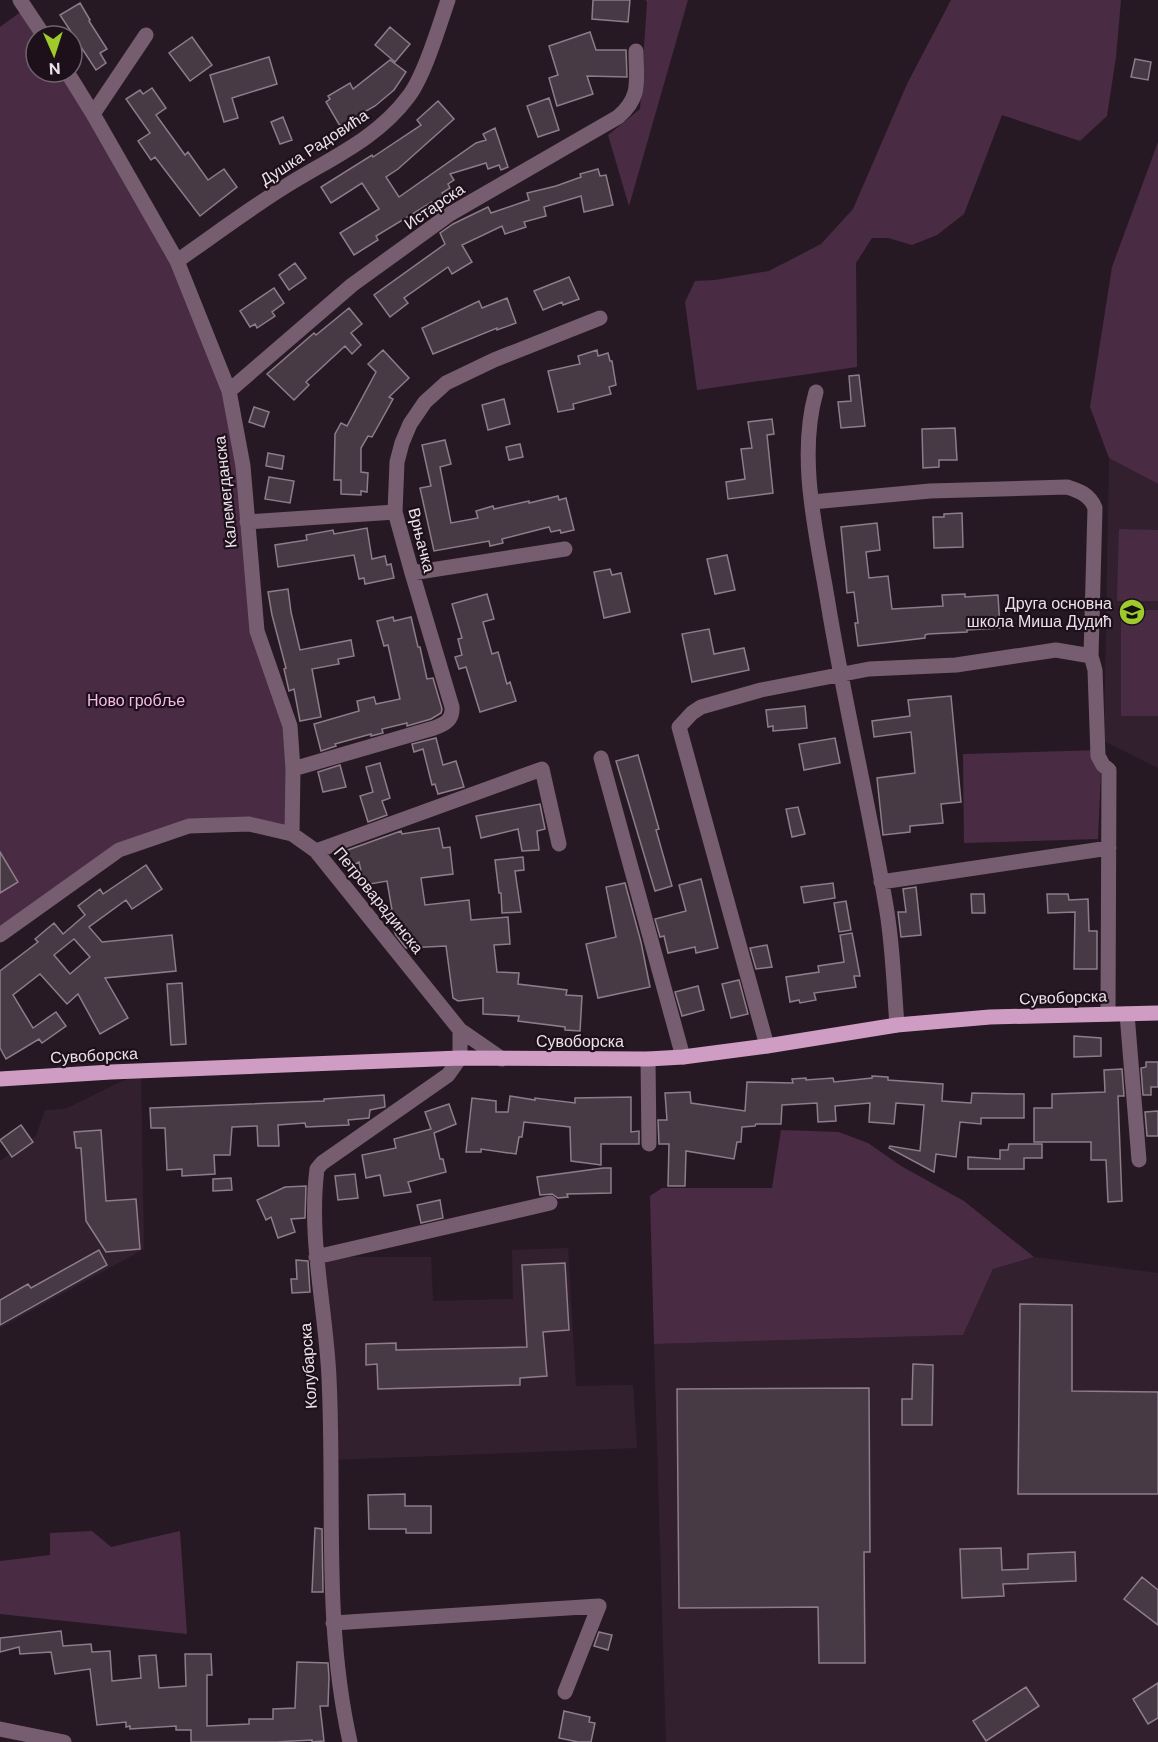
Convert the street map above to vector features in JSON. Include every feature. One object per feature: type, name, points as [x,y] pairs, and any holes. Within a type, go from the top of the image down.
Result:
[{"type":"main road","name":"Сувоборска","points":[[0,1079],[111,1072],[460,1058],[648,1059],[683,1057],[767,1046],[897,1025],[990,1017],[1158,1013]]},
{"type":"street","points":[[20,0],[36,24]]},
{"type":"street","name":"Душка Радовића","points":[[177,261],[285,186],[370,135],[394,114],[410,95],[448,0]]},
{"type":"street","points":[[93,114],[146,35]]},
{"type":"street","name":"Истарска","points":[[229,391],[352,285],[450,214],[612,121],[630,108],[637,87],[636,51]]},
{"type":"street","name":"Калемегданска","points":[[74,84],[177,261],[229,391],[243,466],[257,631],[290,726],[294,768],[292,834]]},
{"type":"street","name":"Врњачка","points":[[294,768],[434,728],[450,719],[453,714],[452,707],[395,512],[397,462],[402,443],[410,424],[425,402],[446,383],[494,360],[600,318]]},
{"type":"street","points":[[816,392],[810,415],[808,447],[812,502],[840,675],[887,914],[897,1025]]},
{"type":"street","points":[[812,502],[930,491],[1067,487],[1078,490],[1092,501],[1095,508],[1091,656],[1095,670],[1098,756],[1109,770],[1108,1014]]},
{"type":"street","points":[[247,522],[395,512]]},
{"type":"street","points":[[411,573],[564,549]]},
{"type":"street","points":[[767,1046],[679,727],[700,707],[761,690],[869,669],[956,664],[1056,650],[1091,656]]},
{"type":"street","points":[[601,758],[683,1057]]},
{"type":"street","points":[[316,851],[542,770],[559,844]]},
{"type":"street","name":"Петроварадинска","points":[[0,935],[119,850],[159,836],[189,826],[249,824],[292,834],[316,851],[460,1030],[502,1059]]},
{"type":"street","points":[[881,882],[1109,848]]},
{"type":"street","points":[[1127,1014],[1139,1160]]},
{"type":"street","points":[[460,1030],[460,1058]]},
{"type":"street","name":"Колубарска","points":[[350,1742],[343,1710],[333,1623],[329,1377],[316,1257],[317,1169],[322,1163],[448,1076],[460,1058]]},
{"type":"street","points":[[648,1059],[649,1144]]},
{"type":"street","points":[[316,1257],[550,1203]]},
{"type":"street","points":[[333,1623],[599,1606],[565,1692]]},
{"type":"street","points":[[0,1729],[64,1742]]},
{"type":"shaded area","name":"Друга основна школа Миша Дудић","points":[[1109,458],[1158,484],[1158,768],[1104,741]]},
{"type":"shaded area","points":[[141,1072],[144,1249],[0,1328],[0,1161],[36,1136],[45,1110],[65,1109]]},
{"type":"shaded area","points":[[568,1248],[576,1386],[633,1385],[637,1448],[330,1460],[316,1257],[431,1257],[433,1301],[513,1299],[512,1250]]},
{"type":"shaded area","points":[[1034,1257],[1158,1273],[1158,1742],[666,1742],[654,1344],[963,1335],[993,1269]]},
{"type":"green space","points":[[645,0],[688,0],[629,206],[608,135],[640,109],[647,2]]},
{"type":"green space","points":[[951,0],[1121,0],[1116,57],[1107,116],[1080,141],[1002,115],[964,214],[937,235],[912,245],[888,238],[872,238],[856,263],[857,367],[697,390],[685,302],[695,281],[769,271],[821,244],[853,209],[907,84]]},
{"type":"green space","name":"Ново гробље","points":[[26,8],[32,24],[24,24],[24,84],[74,84],[177,261],[229,391],[257,631],[286,712],[292,834],[189,826],[119,850],[0,935],[0,27]]},
{"type":"green space","points":[[1158,142],[1158,484],[1109,458],[1090,407],[1112,267]]},
{"type":"green space","points":[[1119,529],[1158,530],[1158,601],[1117,601]]},
{"type":"green space","points":[[1121,610],[1158,610],[1158,716],[1121,716]]},
{"type":"green space","points":[[1102,750],[1098,839],[964,843],[963,754]]},
{"type":"green space","points":[[781,1130],[839,1132],[868,1143],[901,1166],[964,1201],[1034,1257],[993,1269],[963,1335],[654,1344],[650,1196],[662,1188],[772,1188]]},
{"type":"green space","points":[[92,1531],[111,1547],[180,1531],[187,1634],[0,1614],[0,1561],[50,1555],[50,1533]]},
{"type":"building","points":[[593,0],[630,0],[628,22],[592,19]]},
{"type":"building","points":[[80,3],[107,49],[100,53],[106,63],[96,70],[84,52],[84,24],[66,24],[60,15]]},
{"type":"building","points":[[390,27],[410,44],[395,62],[375,45]]},
{"type":"building","points":[[590,32],[596,50],[626,50],[627,77],[587,76],[593,94],[557,106],[549,78],[558,75],[549,46]]},
{"type":"building","points":[[192,37],[212,65],[190,81],[169,53]]},
{"type":"building","points":[[269,57],[277,84],[232,98],[238,118],[224,122],[210,75]]},
{"type":"building","points":[[1135,59],[1151,62],[1148,80],[1131,77]]},
{"type":"building","points":[[390,60],[406,72],[394,90],[375,106],[340,126],[326,102],[330,99],[328,96],[350,83],[353,89]]},
{"type":"building","points":[[152,88],[166,108],[156,115],[185,155],[188,152],[208,180],[224,169],[237,187],[200,216],[155,157],[151,160],[138,141],[150,133],[126,99],[140,90],[143,94]]},
{"type":"building","points":[[549,98],[559,130],[538,137],[527,106]]},
{"type":"building","points":[[438,101],[454,119],[386,177],[399,197],[476,143],[486,140],[483,134],[495,128],[508,167],[501,170],[499,165],[488,169],[486,163],[450,174],[454,180],[448,184],[450,188],[442,193],[445,198],[435,206],[432,202],[376,236],[378,240],[354,255],[340,233],[379,209],[362,183],[331,203],[321,187],[372,155],[373,157],[421,125],[417,120]]},
{"type":"building","points":[[283,117],[292,140],[280,144],[271,122]]},
{"type":"building","points":[[598,169],[600,176],[606,175],[613,205],[584,212],[581,196],[544,207],[546,216],[524,222],[526,227],[505,234],[502,226],[462,245],[472,262],[452,274],[448,267],[404,298],[408,303],[390,317],[374,295],[445,244],[440,233],[453,224],[488,207],[491,213],[529,200],[527,193],[556,186],[581,177],[580,174]]},
{"type":"building","points":[[295,263],[306,278],[289,290],[279,275]]},
{"type":"building","points":[[569,277],[579,299],[563,305],[562,302],[543,310],[534,291]]},
{"type":"building","points":[[274,288],[284,303],[272,312],[275,316],[257,328],[255,324],[250,327],[240,311]]},
{"type":"building","points":[[507,298],[516,323],[497,330],[497,328],[433,354],[422,328],[479,301],[482,308]]},
{"type":"building","points":[[349,308],[362,324],[351,333],[361,345],[352,354],[345,346],[306,382],[309,385],[294,400],[267,374],[314,333],[316,335]]},
{"type":"building","points":[[383,350],[409,378],[389,397],[393,399],[372,437],[368,436],[361,448],[361,472],[368,473],[367,492],[361,491],[361,495],[341,494],[341,480],[334,480],[335,434],[341,423],[347,426],[376,372],[368,364]]},
{"type":"building","points":[[597,350],[598,356],[608,353],[612,361],[616,385],[609,387],[611,394],[573,404],[574,409],[558,412],[548,371],[580,364],[578,356]]},
{"type":"building","points":[[859,375],[865,426],[841,428],[838,402],[851,401],[849,376]]},
{"type":"building","points":[[504,399],[510,424],[488,430],[482,405]]},
{"type":"building","points":[[254,407],[269,412],[264,427],[249,422]]},
{"type":"building","points":[[772,419],[774,434],[767,435],[773,493],[728,499],[726,482],[745,479],[741,449],[752,448],[748,422]]},
{"type":"building","points":[[955,428],[957,460],[939,460],[939,467],[923,468],[922,429]]},
{"type":"building","points":[[445,440],[451,464],[440,467],[451,523],[478,518],[476,511],[493,506],[494,509],[558,496],[559,500],[566,498],[574,530],[561,533],[560,530],[551,532],[549,527],[502,539],[503,543],[490,546],[489,541],[434,551],[420,488],[431,486],[422,445]]},
{"type":"building","points":[[520,444],[523,457],[509,460],[506,447]]},
{"type":"building","points":[[268,453],[284,456],[282,469],[266,466]]},
{"type":"building","points":[[269,477],[294,481],[290,503],[265,499]]},
{"type":"building","points":[[962,513],[963,547],[934,548],[933,517]]},
{"type":"building","points":[[877,523],[880,550],[866,552],[869,578],[888,576],[892,609],[943,606],[942,595],[965,594],[965,597],[998,595],[1000,628],[928,634],[925,638],[858,646],[854,592],[847,593],[841,527]]},
{"type":"building","points":[[367,528],[372,559],[385,556],[387,565],[391,564],[394,578],[365,584],[364,578],[359,579],[354,555],[278,567],[275,545],[307,540],[306,535],[333,530],[334,534]]},
{"type":"building","points":[[727,555],[735,590],[715,594],[707,559]]},
{"type":"building","points":[[610,569],[612,575],[621,573],[630,612],[604,618],[594,572]]},
{"type":"building","points":[[288,589],[300,650],[351,640],[354,656],[338,659],[339,664],[312,669],[321,717],[300,721],[294,689],[289,691],[284,669],[286,668],[268,592]]},
{"type":"building","points":[[487,594],[494,619],[483,622],[492,654],[498,652],[507,684],[510,682],[516,701],[480,712],[466,667],[459,669],[455,657],[462,655],[458,639],[462,638],[452,604]]},
{"type":"building","points":[[393,617],[394,621],[411,617],[427,679],[433,678],[442,709],[441,713],[431,719],[407,726],[407,723],[382,729],[383,733],[335,744],[336,746],[321,751],[314,724],[359,711],[357,701],[374,697],[376,704],[400,699],[388,645],[384,646],[377,621]]},
{"type":"building","points":[[709,629],[714,654],[744,648],[749,670],[692,682],[682,634]]},
{"type":"building","points":[[951,696],[961,802],[941,804],[943,823],[910,826],[910,832],[883,835],[877,778],[915,773],[911,732],[874,737],[872,721],[910,716],[908,700]]},
{"type":"building","points":[[805,706],[807,728],[773,731],[773,726],[768,727],[766,710]]},
{"type":"building","points":[[436,738],[443,765],[456,761],[464,787],[438,794],[435,784],[432,785],[423,749],[414,752],[412,744]]},
{"type":"building","points":[[835,738],[840,763],[804,770],[799,744]]},
{"type":"building","points":[[638,755],[672,886],[655,891],[616,761]]},
{"type":"building","points":[[380,763],[390,798],[382,801],[387,815],[368,822],[360,796],[373,792],[366,767]]},
{"type":"building","points":[[340,765],[346,787],[323,792],[318,772]]},
{"type":"building","points":[[540,804],[545,829],[537,831],[539,850],[522,851],[518,829],[481,838],[476,816]]},
{"type":"building","points":[[798,807],[805,834],[792,837],[786,809]]},
{"type":"building","points":[[439,828],[443,848],[450,847],[453,874],[421,878],[425,905],[469,900],[471,920],[508,917],[510,944],[494,945],[497,972],[519,973],[518,984],[567,990],[566,995],[582,996],[580,1031],[518,1021],[519,1016],[483,1014],[483,998],[458,1001],[453,998],[446,946],[406,948],[390,922],[390,910],[392,910],[387,881],[364,885],[359,862],[350,867],[342,852],[401,831],[402,834]]},
{"type":"building","points":[[0,852],[18,882],[0,893]]},
{"type":"building","points":[[523,857],[524,870],[515,871],[521,912],[502,913],[495,860]]},
{"type":"building","points":[[146,865],[162,889],[132,909],[126,900],[89,927],[102,942],[172,935],[176,971],[105,978],[128,1018],[100,1034],[78,994],[67,1004],[40,974],[13,995],[33,1028],[56,1012],[66,1026],[42,1043],[39,1039],[6,1059],[0,1048],[0,971],[38,942],[35,939],[54,923],[63,934],[85,915],[78,906],[100,889],[103,894]],"holes":[[[74,939],[90,957],[70,974],[54,955]]]},
{"type":"building","points":[[701,879],[718,948],[696,953],[695,947],[668,953],[664,936],[660,937],[655,919],[686,911],[679,885]]},
{"type":"building","points":[[625,883],[650,987],[598,998],[586,944],[616,937],[606,887]]},
{"type":"building","points":[[833,883],[835,898],[804,903],[801,887]]},
{"type":"building","points":[[916,887],[921,935],[901,937],[898,912],[906,912],[903,889]]},
{"type":"building","points":[[971,894],[984,894],[985,913],[972,913]]},
{"type":"building","points":[[1047,894],[1068,894],[1069,900],[1088,899],[1089,931],[1097,931],[1097,969],[1074,969],[1075,912],[1048,913]]},
{"type":"building","points":[[846,901],[851,930],[839,932],[834,903]]},
{"type":"building","points":[[852,933],[860,976],[854,976],[856,987],[814,993],[816,1000],[790,1002],[786,977],[819,972],[818,966],[844,962],[840,935]]},
{"type":"building","points":[[767,945],[772,967],[756,969],[750,948]]},
{"type":"building","points":[[739,980],[748,1014],[731,1018],[722,984]]},
{"type":"building","points":[[182,983],[186,1044],[171,1045],[167,984]]},
{"type":"building","points":[[698,986],[704,1010],[682,1016],[675,992]]},
{"type":"building","points":[[1074,1036],[1101,1038],[1101,1056],[1074,1057]]},
{"type":"building","points":[[1146,1062],[1158,1062],[1158,1087],[1151,1087],[1151,1095],[1143,1095],[1141,1068],[1146,1067]]},
{"type":"building","points":[[1122,1069],[1124,1096],[1118,1096],[1122,1201],[1108,1202],[1106,1160],[1091,1160],[1091,1142],[1034,1142],[1034,1108],[1052,1108],[1052,1094],[1105,1092],[1104,1070]]},
{"type":"building","points":[[872,1076],[888,1077],[888,1080],[943,1084],[942,1101],[971,1103],[972,1093],[1024,1094],[1024,1118],[981,1118],[981,1124],[960,1122],[956,1157],[936,1154],[934,1172],[889,1148],[890,1146],[920,1151],[924,1105],[896,1103],[894,1124],[869,1122],[870,1103],[835,1106],[836,1121],[818,1122],[817,1103],[782,1105],[781,1124],[756,1124],[742,1127],[741,1142],[737,1142],[734,1159],[686,1151],[685,1186],[668,1186],[669,1144],[659,1144],[658,1120],[667,1120],[665,1093],[690,1092],[691,1103],[745,1111],[747,1082],[793,1083],[792,1079],[833,1078],[834,1082],[872,1078]]},
{"type":"building","points":[[384,1095],[385,1107],[370,1110],[369,1118],[348,1120],[349,1125],[306,1127],[305,1123],[278,1125],[279,1146],[258,1146],[257,1126],[232,1127],[230,1155],[214,1155],[215,1174],[182,1176],[182,1169],[167,1170],[165,1128],[151,1128],[150,1108],[324,1101],[324,1099]]},
{"type":"building","points":[[510,1096],[575,1103],[575,1098],[631,1097],[631,1132],[639,1131],[639,1144],[601,1144],[601,1165],[571,1161],[570,1127],[524,1122],[516,1154],[481,1149],[481,1152],[466,1152],[472,1098],[496,1101],[496,1112],[508,1112]]},
{"type":"building","points":[[449,1104],[456,1124],[434,1133],[440,1159],[443,1159],[446,1172],[408,1182],[411,1192],[384,1196],[380,1175],[366,1178],[362,1155],[396,1148],[394,1139],[431,1129],[425,1112]]},
{"type":"building","points":[[1158,1111],[1158,1136],[1147,1136],[1145,1112]]},
{"type":"building","points":[[21,1125],[33,1142],[12,1157],[0,1140]]},
{"type":"building","points":[[101,1130],[106,1201],[136,1199],[140,1249],[106,1252],[86,1221],[81,1148],[76,1148],[74,1132]]},
{"type":"building","points":[[1009,1144],[1042,1144],[1042,1158],[1024,1158],[1024,1169],[968,1169],[968,1157],[1000,1159],[1000,1150],[1008,1150]]},
{"type":"building","points":[[611,1168],[611,1193],[567,1194],[568,1197],[558,1198],[552,1194],[540,1195],[537,1177]]},
{"type":"building","points":[[355,1174],[358,1198],[338,1200],[335,1176]]},
{"type":"building","points":[[231,1178],[232,1190],[213,1191],[213,1179]]},
{"type":"building","points":[[306,1186],[305,1218],[291,1219],[295,1232],[278,1238],[271,1217],[266,1220],[257,1200],[285,1187]]},
{"type":"building","points":[[440,1200],[443,1218],[421,1223],[417,1205]]},
{"type":"building","points":[[99,1250],[107,1265],[0,1325],[0,1300],[28,1284],[31,1288]]},
{"type":"building","points":[[296,1260],[308,1261],[310,1292],[292,1293],[291,1279],[297,1279]]},
{"type":"building","points":[[565,1263],[569,1330],[543,1332],[547,1376],[520,1378],[520,1385],[378,1389],[377,1364],[366,1365],[366,1344],[396,1343],[396,1350],[527,1347],[522,1265]]},
{"type":"building","points":[[1020,1304],[1072,1305],[1072,1391],[1158,1392],[1158,1494],[1018,1494]]},
{"type":"building","points":[[913,1364],[933,1365],[932,1425],[902,1425],[902,1399],[912,1399]]},
{"type":"building","points":[[869,1388],[870,1552],[864,1552],[865,1663],[819,1663],[818,1607],[679,1608],[677,1389]]},
{"type":"building","points":[[405,1494],[405,1506],[431,1506],[431,1533],[406,1533],[406,1529],[369,1529],[368,1495]]},
{"type":"building","points":[[315,1528],[322,1529],[323,1592],[312,1592]]},
{"type":"building","points":[[1001,1548],[1002,1570],[1028,1569],[1028,1554],[1075,1552],[1076,1581],[1003,1584],[1004,1596],[962,1598],[960,1549]]},
{"type":"building","points":[[1142,1577],[1158,1590],[1158,1625],[1124,1599]]},
{"type":"building","points":[[61,1631],[63,1646],[91,1644],[92,1652],[110,1651],[112,1681],[141,1678],[139,1656],[156,1655],[159,1688],[186,1686],[185,1654],[211,1654],[212,1675],[207,1675],[207,1726],[249,1724],[249,1719],[273,1719],[273,1709],[295,1708],[297,1662],[328,1663],[328,1706],[320,1706],[324,1741],[191,1742],[191,1730],[176,1730],[176,1726],[130,1729],[130,1726],[126,1727],[126,1722],[97,1725],[90,1669],[55,1674],[51,1652],[20,1654],[19,1647],[0,1652],[0,1638]]},
{"type":"building","points":[[599,1632],[612,1635],[608,1650],[594,1646]]},
{"type":"building","points":[[1158,1683],[1158,1718],[1148,1724],[1133,1699]]},
{"type":"building","points":[[1026,1687],[1039,1706],[986,1741],[973,1721]]},
{"type":"building","points":[[564,1711],[590,1717],[589,1722],[595,1723],[591,1742],[559,1738]]},
{"type":"place","name":"Друга основна школа Миша Дудић","points":[[1132,612]]}]
